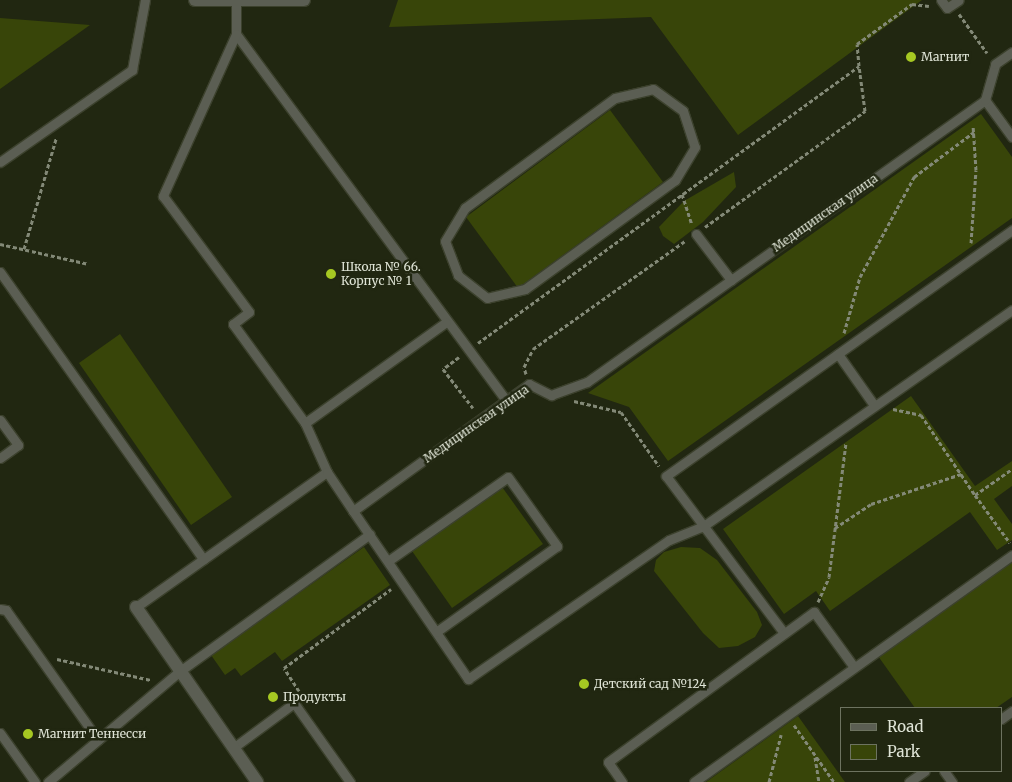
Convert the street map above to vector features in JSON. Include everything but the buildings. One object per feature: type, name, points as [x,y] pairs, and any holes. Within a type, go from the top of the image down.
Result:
[{"type":"street","points":[[195,0],[304,0]]},
{"type":"street","points":[[136,607],[257,782]]},
{"type":"lane","points":[[0,162],[132,70],[145,0]]},
{"type":"lane","points":[[942,0],[953,4]]},
{"type":"lane","points":[[236,1],[236,34],[163,196],[248,312],[233,324],[305,423],[327,472],[468,679],[669,540],[702,526],[1012,310]]},
{"type":"lane","points":[[236,34],[467,351],[507,401]]},
{"type":"lane","points":[[1012,52],[995,64],[985,100],[1012,137]]},
{"type":"lane","points":[[653,89],[684,112],[695,146],[675,180],[525,289],[487,298],[458,275],[445,241],[465,208],[616,98],[653,89]]},
{"type":"lane","name":"Медицинская улица","points":[[353,511],[482,420],[529,384],[551,395],[587,382],[985,100]]},
{"type":"lane","points":[[784,633],[666,476],[1012,230]]},
{"type":"lane","points":[[696,234],[731,280]]},
{"type":"lane","points":[[0,272],[204,559]]},
{"type":"lane","points":[[305,423],[446,322]]},
{"type":"lane","points":[[838,354],[874,405]]},
{"type":"lane","points":[[0,420],[18,445],[0,458]]},
{"type":"lane","points":[[136,607],[327,472]]},
{"type":"lane","points":[[388,561],[508,476],[557,546],[436,632]]},
{"type":"lane","points":[[48,782],[180,671],[370,534]]},
{"type":"lane","points":[[694,782],[1012,555]]},
{"type":"lane","points":[[0,609],[6,610],[98,740]]},
{"type":"lane","points":[[622,782],[608,762],[814,612],[854,667]]},
{"type":"lane","points":[[233,748],[294,703],[350,782]]},
{"type":"lane","points":[[0,733],[35,782]]},
{"type":"lane","points":[[909,782],[924,772]]},
{"type":"path","points":[[482,420],[443,369],[859,66],[856,44],[912,4],[953,4],[995,64]]},
{"type":"path","points":[[969,260],[976,170],[972,109]]},
{"type":"path","points":[[24,249],[62,119]]},
{"type":"path","points":[[838,354],[860,277],[914,177],[974,132]]},
{"type":"path","points":[[682,194],[696,234]]},
{"type":"path","points":[[0,244],[89,264]]},
{"type":"path","points":[[551,395],[621,412],[666,476]]},
{"type":"path","points":[[874,405],[921,415],[1012,546]]},
{"type":"path","points":[[814,612],[829,577],[847,424]]},
{"type":"path","points":[[976,495],[1012,470]]},
{"type":"path","points":[[834,528],[871,504],[961,474]]},
{"type":"path","points":[[294,703],[299,690],[284,668],[402,582]]},
{"type":"path","points":[[37,654],[165,683]]},
{"type":"path","points":[[787,715],[834,782]]},
{"type":"path","points":[[769,782],[787,715]]},
{"type":"path","points":[[814,754],[819,782]]},
{"type":"green space","points":[[398,0],[922,0],[738,135],[651,17],[389,27]]},
{"type":"green space","points":[[0,18],[90,25],[0,89]]},
{"type":"green space","points":[[610,110],[663,182],[518,288],[466,217]]},
{"type":"green space","points":[[981,114],[1012,157],[1012,218],[668,461],[629,407],[588,393]]},
{"type":"green space","points":[[734,172],[736,187],[703,222],[674,244],[663,236],[659,227],[684,201]]},
{"type":"green space","points":[[120,334],[232,497],[191,525],[79,363]]},
{"type":"green space","points":[[911,396],[975,486],[1012,461],[1012,486],[994,499],[1012,524],[1012,540],[997,550],[970,512],[830,611],[816,591],[784,614],[723,529]]},
{"type":"green space","points":[[502,487],[543,544],[452,608],[412,551]]},
{"type":"green space","points":[[364,547],[390,585],[282,661],[275,652],[241,676],[235,668],[225,675],[211,655]]},
{"type":"green space","points":[[681,547],[700,548],[717,560],[757,612],[762,625],[755,637],[738,646],[719,648],[703,633],[654,571],[656,560],[664,552]]},
{"type":"green space","points":[[1012,561],[1012,697],[997,707],[914,707],[878,656]]},
{"type":"green space","points":[[798,716],[845,782],[706,782]]},
{"type":"place","name":"Магнит","points":[[911,57]]},
{"type":"place","name":"Школа № 66. Корпус № 1","points":[[331,274]]},
{"type":"place","name":"Детский сад №124","points":[[584,684]]},
{"type":"place","name":"Продукты","points":[[273,697]]},
{"type":"place","name":"Магнит Теннесси","points":[[28,734]]}]
